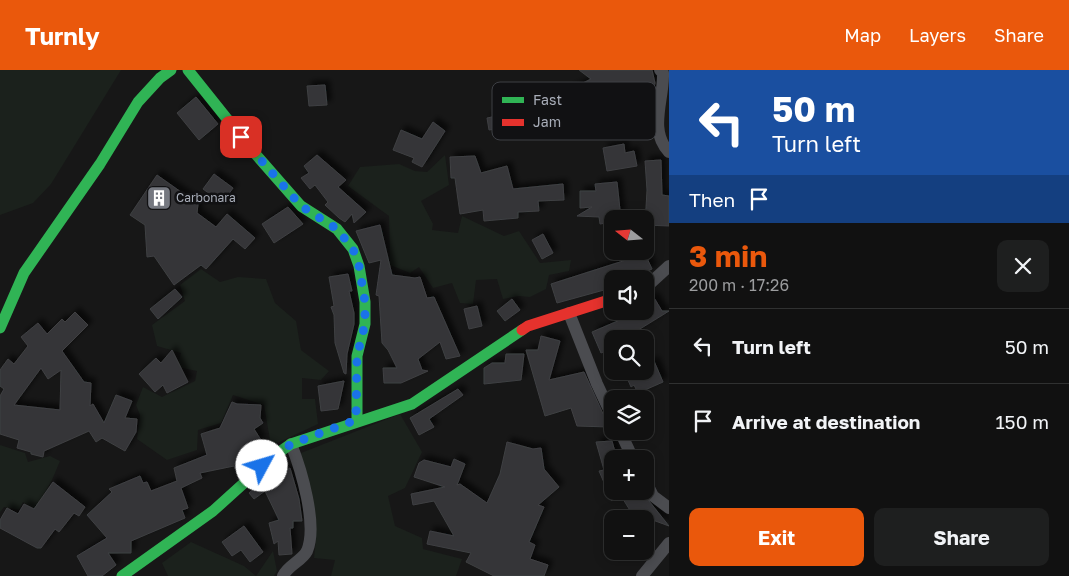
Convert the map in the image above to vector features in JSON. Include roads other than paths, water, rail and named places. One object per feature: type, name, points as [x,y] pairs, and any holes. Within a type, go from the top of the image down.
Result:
[{"type":"street","points":[[0,328],[24,273],[100,164],[138,102],[160,78],[171,70]]},
{"type":"street","points":[[188,70],[252,150],[301,206],[337,229],[353,249],[359,266],[365,302],[365,324],[357,356],[356,420]]},
{"type":"street","points":[[660,70],[663,73],[664,81],[658,122],[659,140],[669,152]]},
{"type":"street","points":[[654,280],[669,266]]},
{"type":"street","points":[[122,576],[213,511],[275,455],[291,444],[356,420],[412,404],[528,326],[604,302]]},
{"type":"street","points":[[569,313],[604,397]]},
{"type":"street","points":[[283,576],[286,570],[306,554],[310,532],[304,479],[291,444]]},
{"type":"street","points":[[654,497],[669,508]]},
{"type":"street","points":[[642,576],[669,543]]},
{"type":"place","name":"Carbonara","points":[[159,198]]}]
